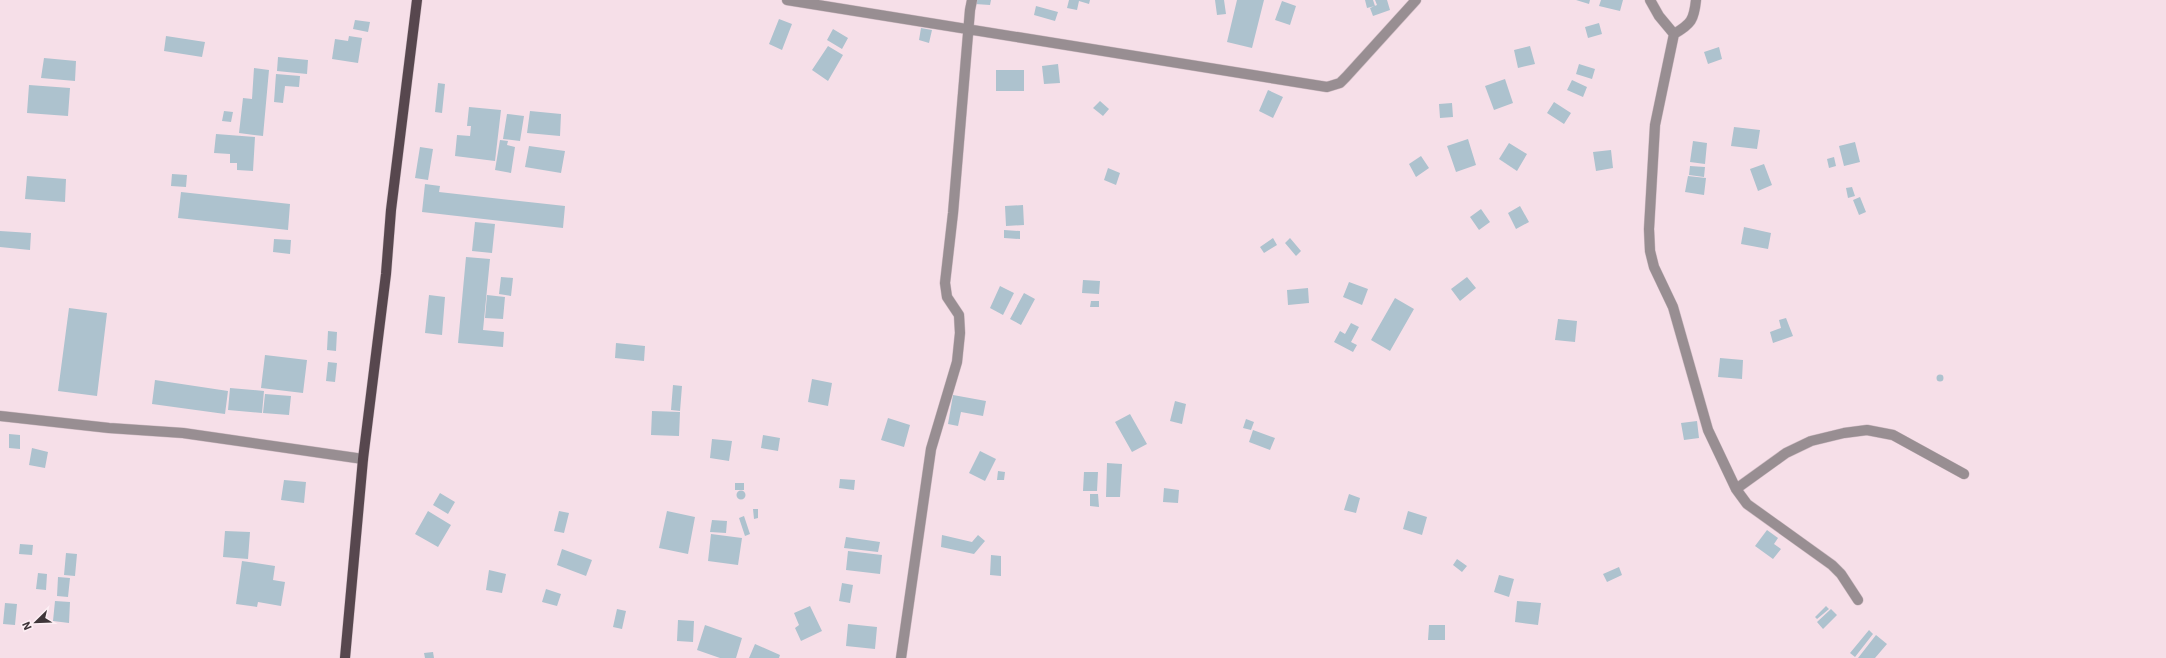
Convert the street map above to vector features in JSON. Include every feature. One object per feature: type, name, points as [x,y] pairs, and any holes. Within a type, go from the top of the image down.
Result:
[{"type":"main road","points":[[345,658],[363,459],[386,274],[391,210],[417,0]]},
{"type":"street","points":[[787,0],[968,30],[1032,38],[1327,87],[1340,83],[1416,0]]},
{"type":"street","points":[[901,658],[931,448],[958,354],[960,333],[959,315],[946,297],[945,284],[953,214],[968,30],[972,0]]},
{"type":"street","points":[[1650,0],[1659,16],[1674,34]]},
{"type":"street","points":[[1696,0],[1694,14],[1689,25],[1674,34],[1655,125],[1649,230],[1650,251],[1654,267],[1673,307],[1708,430],[1736,489],[1747,504],[1832,565],[1842,574],[1858,600]]},
{"type":"street","points":[[0,416],[109,428],[183,433],[363,459]]},
{"type":"street","points":[[1736,489],[1786,453],[1811,441],[1844,432],[1868,430],[1893,435],[1964,474]]},
{"type":"building","points":[[976,0],[991,0],[990,5],[975,4]]},
{"type":"building","points":[[1069,0],[1090,0],[1089,4],[1079,1],[1077,10],[1067,8]]},
{"type":"building","points":[[1215,0],[1224,0],[1226,14],[1217,15]]},
{"type":"building","points":[[1237,0],[1264,0],[1252,48],[1227,42]]},
{"type":"building","points":[[1365,0],[1373,0],[1375,6],[1367,8]]},
{"type":"building","points":[[1375,0],[1387,0],[1390,10],[1373,16],[1370,8],[1377,5]]},
{"type":"building","points":[[1576,0],[1590,0],[1589,4]]},
{"type":"building","points":[[1601,0],[1623,0],[1620,11],[1599,6]]},
{"type":"building","points":[[1282,1],[1296,6],[1290,25],[1275,20]]},
{"type":"building","points":[[1036,6],[1058,12],[1055,21],[1034,15]]},
{"type":"building","points":[[779,19],[792,24],[782,50],[769,44]]},
{"type":"building","points":[[355,20],[370,22],[368,32],[353,29]]},
{"type":"building","points":[[1599,23],[1602,34],[1588,38],[1585,27]]},
{"type":"building","points":[[921,28],[932,30],[929,43],[919,40]]},
{"type":"building","points":[[833,29],[848,38],[842,49],[827,40]]},
{"type":"building","points":[[166,36],[205,42],[202,57],[164,51]]},
{"type":"building","points":[[349,36],[362,38],[358,63],[332,59],[335,39],[348,41]]},
{"type":"building","points":[[828,46],[843,55],[828,81],[812,70]]},
{"type":"building","points":[[1530,46],[1535,64],[1518,68],[1514,50]]},
{"type":"building","points":[[1719,47],[1722,59],[1708,64],[1704,52]]},
{"type":"building","points":[[278,57],[308,60],[307,74],[277,71]]},
{"type":"building","points":[[44,58],[76,61],[75,81],[41,78]]},
{"type":"building","points":[[1058,64],[1060,83],[1044,84],[1042,66]]},
{"type":"building","points":[[1579,64],[1595,69],[1592,79],[1576,74]]},
{"type":"building","points":[[254,68],[269,70],[263,136],[239,133],[243,98],[252,99]]},
{"type":"building","points":[[996,70],[1024,70],[1024,91],[996,91]]},
{"type":"building","points":[[276,74],[300,76],[299,87],[285,86],[283,103],[274,102]]},
{"type":"building","points":[[1505,79],[1513,103],[1494,110],[1485,86]]},
{"type":"building","points":[[1572,80],[1587,87],[1583,97],[1567,90]]},
{"type":"building","points":[[438,83],[445,84],[442,113],[435,112]]},
{"type":"building","points":[[29,85],[70,88],[68,116],[27,113]]},
{"type":"building","points":[[1268,90],[1283,97],[1273,118],[1259,111]]},
{"type":"building","points":[[1100,101],[1109,109],[1103,116],[1093,108]]},
{"type":"building","points":[[1554,102],[1571,113],[1564,124],[1547,113]]},
{"type":"building","points":[[1452,103],[1453,117],[1440,118],[1439,104]]},
{"type":"building","points":[[469,107],[501,110],[495,161],[455,156],[457,135],[470,136],[471,126],[467,126]]},
{"type":"building","points":[[224,111],[233,112],[231,122],[222,121]]},
{"type":"building","points":[[530,111],[561,114],[560,136],[527,133]]},
{"type":"building","points":[[507,114],[524,116],[520,141],[503,139]]},
{"type":"building","points":[[1734,127],[1760,130],[1757,149],[1731,146]]},
{"type":"building","points":[[216,134],[255,137],[253,171],[237,170],[237,163],[230,163],[230,154],[214,153]]},
{"type":"building","points":[[1468,139],[1476,165],[1456,172],[1447,146]]},
{"type":"building","points":[[500,140],[508,141],[507,145],[515,147],[511,173],[495,170]]},
{"type":"building","points":[[1693,141],[1707,143],[1705,164],[1690,162]]},
{"type":"building","points":[[1855,142],[1860,162],[1844,166],[1839,146]]},
{"type":"building","points":[[1509,143],[1527,154],[1517,171],[1499,159]]},
{"type":"building","points":[[529,146],[565,151],[561,173],[525,167]]},
{"type":"building","points":[[420,147],[433,149],[428,180],[415,178]]},
{"type":"building","points":[[1611,150],[1613,168],[1596,171],[1593,152]]},
{"type":"building","points":[[1421,156],[1429,168],[1416,177],[1409,164]]},
{"type":"building","points":[[1834,157],[1836,166],[1829,168],[1827,159]]},
{"type":"building","points":[[1764,164],[1772,185],[1758,191],[1750,169]]},
{"type":"building","points":[[1690,166],[1705,167],[1704,177],[1689,175]]},
{"type":"building","points":[[1108,168],[1120,173],[1116,185],[1104,180]]},
{"type":"building","points":[[172,174],[187,175],[186,187],[171,186]]},
{"type":"building","points":[[27,176],[66,179],[65,202],[25,199]]},
{"type":"building","points":[[1688,176],[1706,178],[1704,195],[1685,192]]},
{"type":"building","points":[[425,184],[440,186],[439,192],[565,206],[563,228],[422,212]]},
{"type":"building","points":[[1852,187],[1855,196],[1848,198],[1846,188]]},
{"type":"building","points":[[181,192],[290,204],[288,230],[178,218]]},
{"type":"building","points":[[1860,197],[1866,212],[1859,215],[1853,200]]},
{"type":"building","points":[[1023,205],[1024,225],[1006,226],[1005,206]]},
{"type":"building","points":[[1520,206],[1529,222],[1516,229],[1508,213]]},
{"type":"building","points":[[1481,209],[1490,222],[1479,230],[1470,217]]},
{"type":"building","points":[[475,222],[495,224],[492,253],[472,251]]},
{"type":"building","points":[[1744,227],[1771,233],[1768,249],[1741,244]]},
{"type":"building","points":[[1004,230],[1020,231],[1020,239],[1004,238]]},
{"type":"building","points":[[0,231],[31,233],[30,250],[0,247]]},
{"type":"building","points":[[1273,238],[1277,245],[1264,253],[1260,247]]},
{"type":"building","points":[[1290,238],[1301,251],[1296,256],[1285,243]]},
{"type":"building","points":[[274,239],[291,240],[290,254],[273,252]]},
{"type":"building","points":[[466,257],[490,259],[483,330],[504,332],[503,347],[458,343]]},
{"type":"building","points":[[501,277],[513,278],[511,296],[499,294]]},
{"type":"building","points":[[1467,277],[1476,288],[1460,301],[1451,289]]},
{"type":"building","points":[[1083,280],[1100,281],[1099,294],[1082,293]]},
{"type":"building","points":[[1349,282],[1368,289],[1362,305],[1343,297]]},
{"type":"building","points":[[1000,286],[1014,293],[1003,315],[990,308]]},
{"type":"building","points":[[1308,288],[1309,303],[1288,305],[1287,290]]},
{"type":"building","points":[[1024,293],[1035,299],[1021,325],[1010,319]]},
{"type":"building","points":[[429,295],[445,297],[442,335],[425,333]]},
{"type":"building","points":[[487,295],[505,297],[503,319],[485,318]]},
{"type":"building","points":[[1395,298],[1414,309],[1390,351],[1371,340]]},
{"type":"building","points":[[1091,301],[1099,301],[1099,307],[1090,307]]},
{"type":"building","points":[[69,308],[107,313],[97,396],[58,391]]},
{"type":"building","points":[[1786,318],[1793,336],[1773,343],[1770,332],[1781,328],[1779,320]]},
{"type":"building","points":[[1558,319],[1577,321],[1575,342],[1555,340]]},
{"type":"building","points":[[1351,323],[1359,327],[1351,342],[1357,345],[1353,352],[1334,342],[1340,331],[1345,334]]},
{"type":"building","points":[[328,331],[337,332],[336,351],[327,350]]},
{"type":"building","points":[[616,343],[645,346],[644,361],[615,358]]},
{"type":"building","points":[[265,355],[307,360],[303,393],[261,388]]},
{"type":"building","points":[[1720,358],[1743,360],[1742,379],[1718,377]]},
{"type":"building","points":[[328,362],[337,363],[335,382],[326,381]]},
{"type":"building","points":[[1940,374],[1943,375],[1943,381],[1940,382],[1937,381],[1936,378],[1937,375]]},
{"type":"building","points":[[812,379],[832,383],[828,406],[808,402]]},
{"type":"building","points":[[155,380],[228,391],[225,414],[152,404]]},
{"type":"building","points":[[673,385],[682,386],[680,411],[671,410]]},
{"type":"building","points":[[230,388],[264,391],[262,413],[228,410]]},
{"type":"building","points":[[265,394],[291,396],[289,415],[263,413]]},
{"type":"building","points":[[953,395],[986,401],[983,416],[961,412],[958,426],[948,424]]},
{"type":"building","points":[[1175,401],[1186,404],[1182,424],[1170,421]]},
{"type":"building","points":[[652,411],[680,412],[679,436],[651,435]]},
{"type":"building","points":[[1130,414],[1147,444],[1132,452],[1115,422]]},
{"type":"building","points":[[888,418],[910,425],[904,447],[881,440]]},
{"type":"building","points":[[1246,419],[1254,422],[1251,430],[1243,428]]},
{"type":"building","points":[[1697,421],[1699,438],[1684,440],[1681,423]]},
{"type":"building","points":[[1253,430],[1275,438],[1270,450],[1249,442]]},
{"type":"building","points":[[9,434],[20,435],[20,449],[9,448]]},
{"type":"building","points":[[763,435],[780,438],[778,451],[761,448]]},
{"type":"building","points":[[712,439],[732,441],[729,461],[710,458]]},
{"type":"building","points":[[32,448],[48,452],[45,468],[29,465]]},
{"type":"building","points":[[980,451],[996,459],[985,481],[969,473]]},
{"type":"building","points":[[1107,463],[1122,464],[1120,497],[1106,497]]},
{"type":"building","points":[[998,471],[1005,472],[1004,480],[997,480]]},
{"type":"building","points":[[1084,472],[1098,472],[1097,491],[1083,491]]},
{"type":"building","points":[[840,479],[855,480],[854,490],[839,488]]},
{"type":"building","points":[[284,480],[306,482],[304,503],[281,500]]},
{"type":"building","points":[[735,483],[744,483],[744,490],[735,490]]},
{"type":"building","points":[[1164,488],[1179,490],[1178,503],[1163,502]]},
{"type":"building","points":[[739,491],[743,491],[745,495],[743,499],[739,499],[737,497],[737,493]]},
{"type":"building","points":[[440,493],[455,502],[448,514],[433,505]]},
{"type":"building","points":[[1090,494],[1098,494],[1099,507],[1090,506]]},
{"type":"building","points":[[1349,494],[1360,498],[1356,513],[1344,510]]},
{"type":"building","points":[[753,509],[758,509],[758,518],[754,519]]},
{"type":"building","points":[[428,511],[451,525],[438,547],[415,534]]},
{"type":"building","points":[[559,511],[569,513],[564,533],[554,531]]},
{"type":"building","points":[[667,511],[695,517],[688,554],[659,548]]},
{"type":"building","points":[[1408,511],[1427,517],[1422,535],[1403,529]]},
{"type":"building","points":[[744,516],[750,534],[745,536],[739,518]]},
{"type":"building","points":[[712,520],[727,521],[726,533],[710,532]]},
{"type":"building","points":[[1767,530],[1778,538],[1774,544],[1781,549],[1773,559],[1755,546]]},
{"type":"building","points":[[225,531],[250,532],[248,559],[223,557]]},
{"type":"building","points":[[711,534],[742,538],[738,565],[708,561]]},
{"type":"building","points":[[942,535],[972,542],[978,535],[985,541],[974,554],[941,547]]},
{"type":"building","points":[[846,537],[880,542],[878,552],[844,548]]},
{"type":"building","points":[[20,544],[33,545],[32,555],[19,554]]},
{"type":"building","points":[[562,549],[592,560],[586,576],[557,565]]},
{"type":"building","points":[[848,551],[882,555],[880,574],[846,570]]},
{"type":"building","points":[[66,553],[77,554],[75,576],[64,575]]},
{"type":"building","points":[[991,555],[1001,556],[1001,576],[990,575]]},
{"type":"building","points":[[1457,559],[1467,566],[1462,572],[1453,565]]},
{"type":"building","points":[[242,561],[275,566],[273,580],[285,582],[281,606],[258,602],[257,607],[236,604]]},
{"type":"building","points":[[1619,567],[1622,575],[1607,582],[1603,574]]},
{"type":"building","points":[[489,570],[506,574],[502,593],[486,590]]},
{"type":"building","points":[[38,573],[47,574],[46,590],[36,589]]},
{"type":"building","points":[[1499,575],[1514,579],[1509,597],[1494,592]]},
{"type":"building","points":[[58,577],[70,578],[68,597],[57,596]]},
{"type":"building","points":[[842,583],[853,585],[850,603],[839,601]]},
{"type":"building","points":[[546,589],[561,594],[557,606],[542,602]]},
{"type":"building","points":[[55,601],[70,602],[69,623],[53,621]]},
{"type":"building","points":[[1517,601],[1541,603],[1538,625],[1515,622]]},
{"type":"building","points":[[5,603],[17,604],[15,625],[3,624]]},
{"type":"building","points":[[810,606],[822,631],[801,641],[795,628],[799,625],[794,613]]},
{"type":"building","points":[[1826,606],[1829,609],[1817,619],[1815,617]]},
{"type":"building","points":[[617,609],[626,611],[622,629],[613,627]]},
{"type":"building","points":[[1831,609],[1837,615],[1823,629],[1817,622]]},
{"type":"building","points":[[678,620],[694,621],[693,642],[677,641]]},
{"type":"building","points":[[848,624],[877,627],[875,649],[846,646]]},
{"type":"building","points":[[705,625],[742,638],[736,658],[720,658],[697,650]]},
{"type":"building","points":[[1429,625],[1445,625],[1445,640],[1428,640]]},
{"type":"building","points":[[1869,630],[1873,634],[1855,657],[1850,653]]},
{"type":"building","points":[[1876,635],[1887,644],[1875,658],[1858,658]]},
{"type":"building","points":[[755,644],[780,655],[779,658],[749,658]]},
{"type":"building","points":[[433,652],[434,658],[425,658],[424,653]]}]
